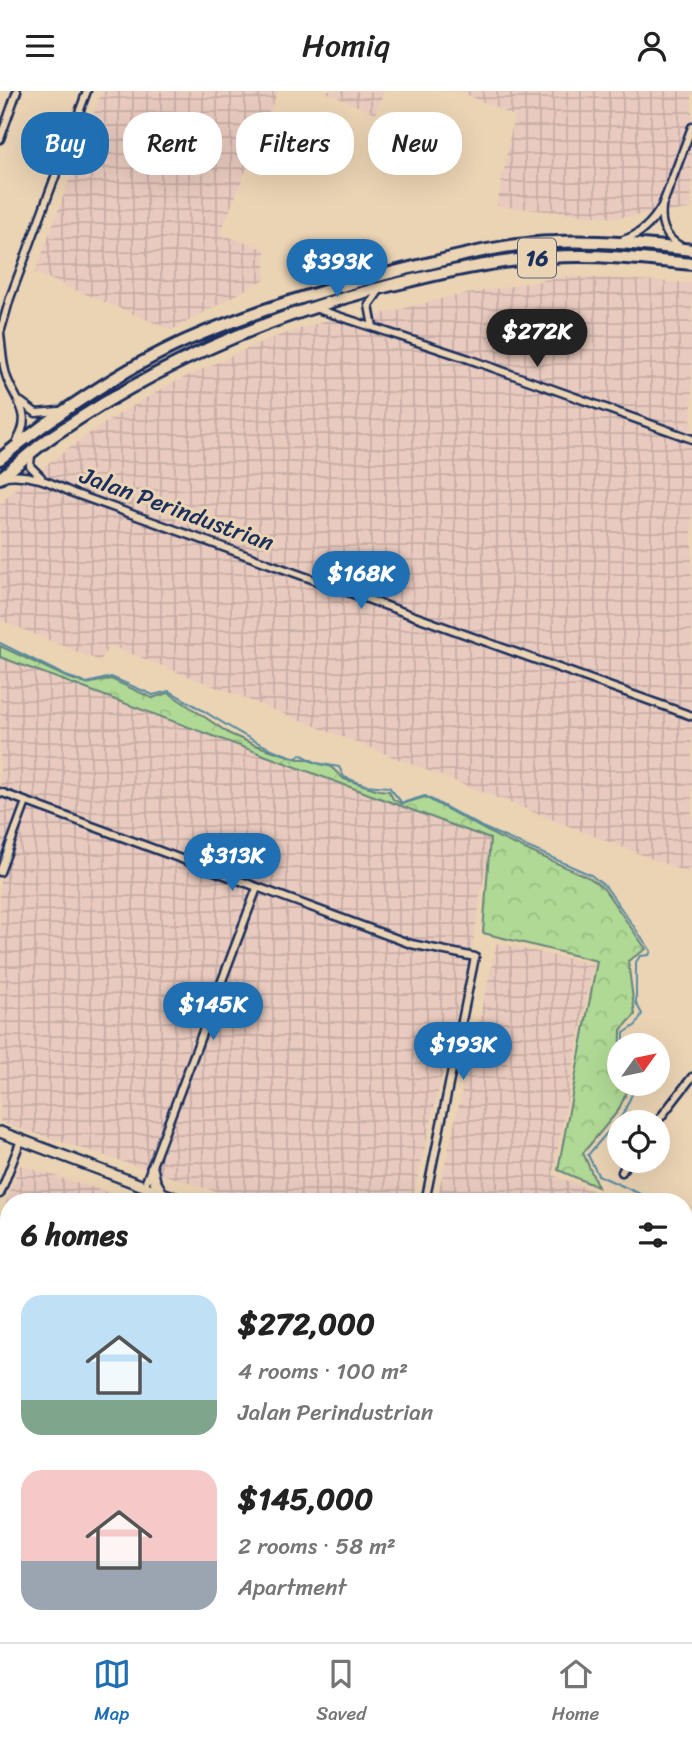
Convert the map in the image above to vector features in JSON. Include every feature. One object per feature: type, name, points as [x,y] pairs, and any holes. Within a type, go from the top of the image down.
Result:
[{"type":"highway","name":"16","points":[[0,460],[72,407],[142,363],[186,340],[298,298],[463,255],[515,246],[553,242],[614,242],[690,250]]},
{"type":"highway","name":"16","points":[[2,477],[52,437],[122,392],[193,354],[304,309],[383,286],[462,268],[550,257],[609,256],[692,264]]},
{"type":"main road","points":[[0,1132],[162,1193]]},
{"type":"main road","points":[[152,1168],[162,1193]]},
{"type":"street","points":[[0,139],[17,91]]},
{"type":"street","points":[[12,449],[24,425],[20,401],[8,379],[0,333],[10,298],[87,91]]},
{"type":"street","points":[[614,242],[637,235],[655,218],[692,127]]},
{"type":"street","points":[[662,206],[661,217],[666,234],[676,244],[690,250]]},
{"type":"street","points":[[373,327],[369,305],[383,286]]},
{"type":"street","points":[[304,309],[321,308],[692,439]]},
{"type":"street","points":[[20,401],[36,413],[53,413],[72,407]]},
{"type":"street","points":[[31,454],[29,462],[32,470],[42,478]]},
{"type":"street","name":"Jalan Perindustrian","points":[[2,477],[22,475],[42,478],[73,493],[692,716]]},
{"type":"street","points":[[0,792],[411,944],[475,957],[427,1193]]},
{"type":"street","points":[[0,872],[26,802]]},
{"type":"street","points":[[144,1187],[257,888]]},
{"type":"street","points":[[666,1110],[692,1076]]},
{"type":"street","points":[[0,1193],[21,1140]]},
{"type":"shaded area","points":[[102,91],[278,91],[269,112],[236,112],[236,175],[244,175],[220,234],[265,249],[265,279],[172,330],[35,273],[71,175],[109,175],[109,112],[94,112]]},
{"type":"shaded area","points":[[324,91],[384,91],[376,112]]},
{"type":"shaded area","points":[[459,91],[692,91],[692,209],[616,218],[497,206],[514,116]]},
{"type":"shaded area","points":[[567,276],[692,283],[692,861],[688,873],[109,645],[100,661],[0,620],[0,505],[18,485],[100,426],[166,386],[266,340],[330,319],[363,319],[444,298]]},
{"type":"shaded area","points":[[0,657],[490,839],[472,948],[414,1193],[220,1193],[0,1122]]},
{"type":"shaded area","points":[[497,943],[593,964],[553,1175],[599,1193],[438,1193]]},
{"type":"shaded area","points":[[19,1165],[111,1193],[10,1193]]},
{"type":"green space","points":[[0,646],[86,684],[111,679],[152,698],[169,693],[230,734],[298,759],[330,766],[344,779],[389,791],[393,799],[402,804],[425,797],[498,837],[590,878],[604,889],[646,949],[628,961],[635,1015],[621,1033],[607,1033],[607,1096],[625,1096],[618,1110],[607,1110],[607,1124],[583,1153],[598,1187],[558,1170],[597,961],[483,933],[490,839],[0,657]]},
{"type":"waterway","points":[[0,643],[66,676],[87,683],[111,677],[153,695],[169,691],[231,728],[279,752],[297,758],[300,754],[317,763],[339,767],[344,777],[365,785],[389,787],[402,803],[425,796],[482,827],[591,875],[606,887],[651,951],[649,955],[640,956],[636,962],[636,1003],[642,1014],[636,1025],[624,1033]]},
{"type":"waterway","points":[[631,1096],[623,1114],[588,1155],[598,1175],[638,1193]]}]
